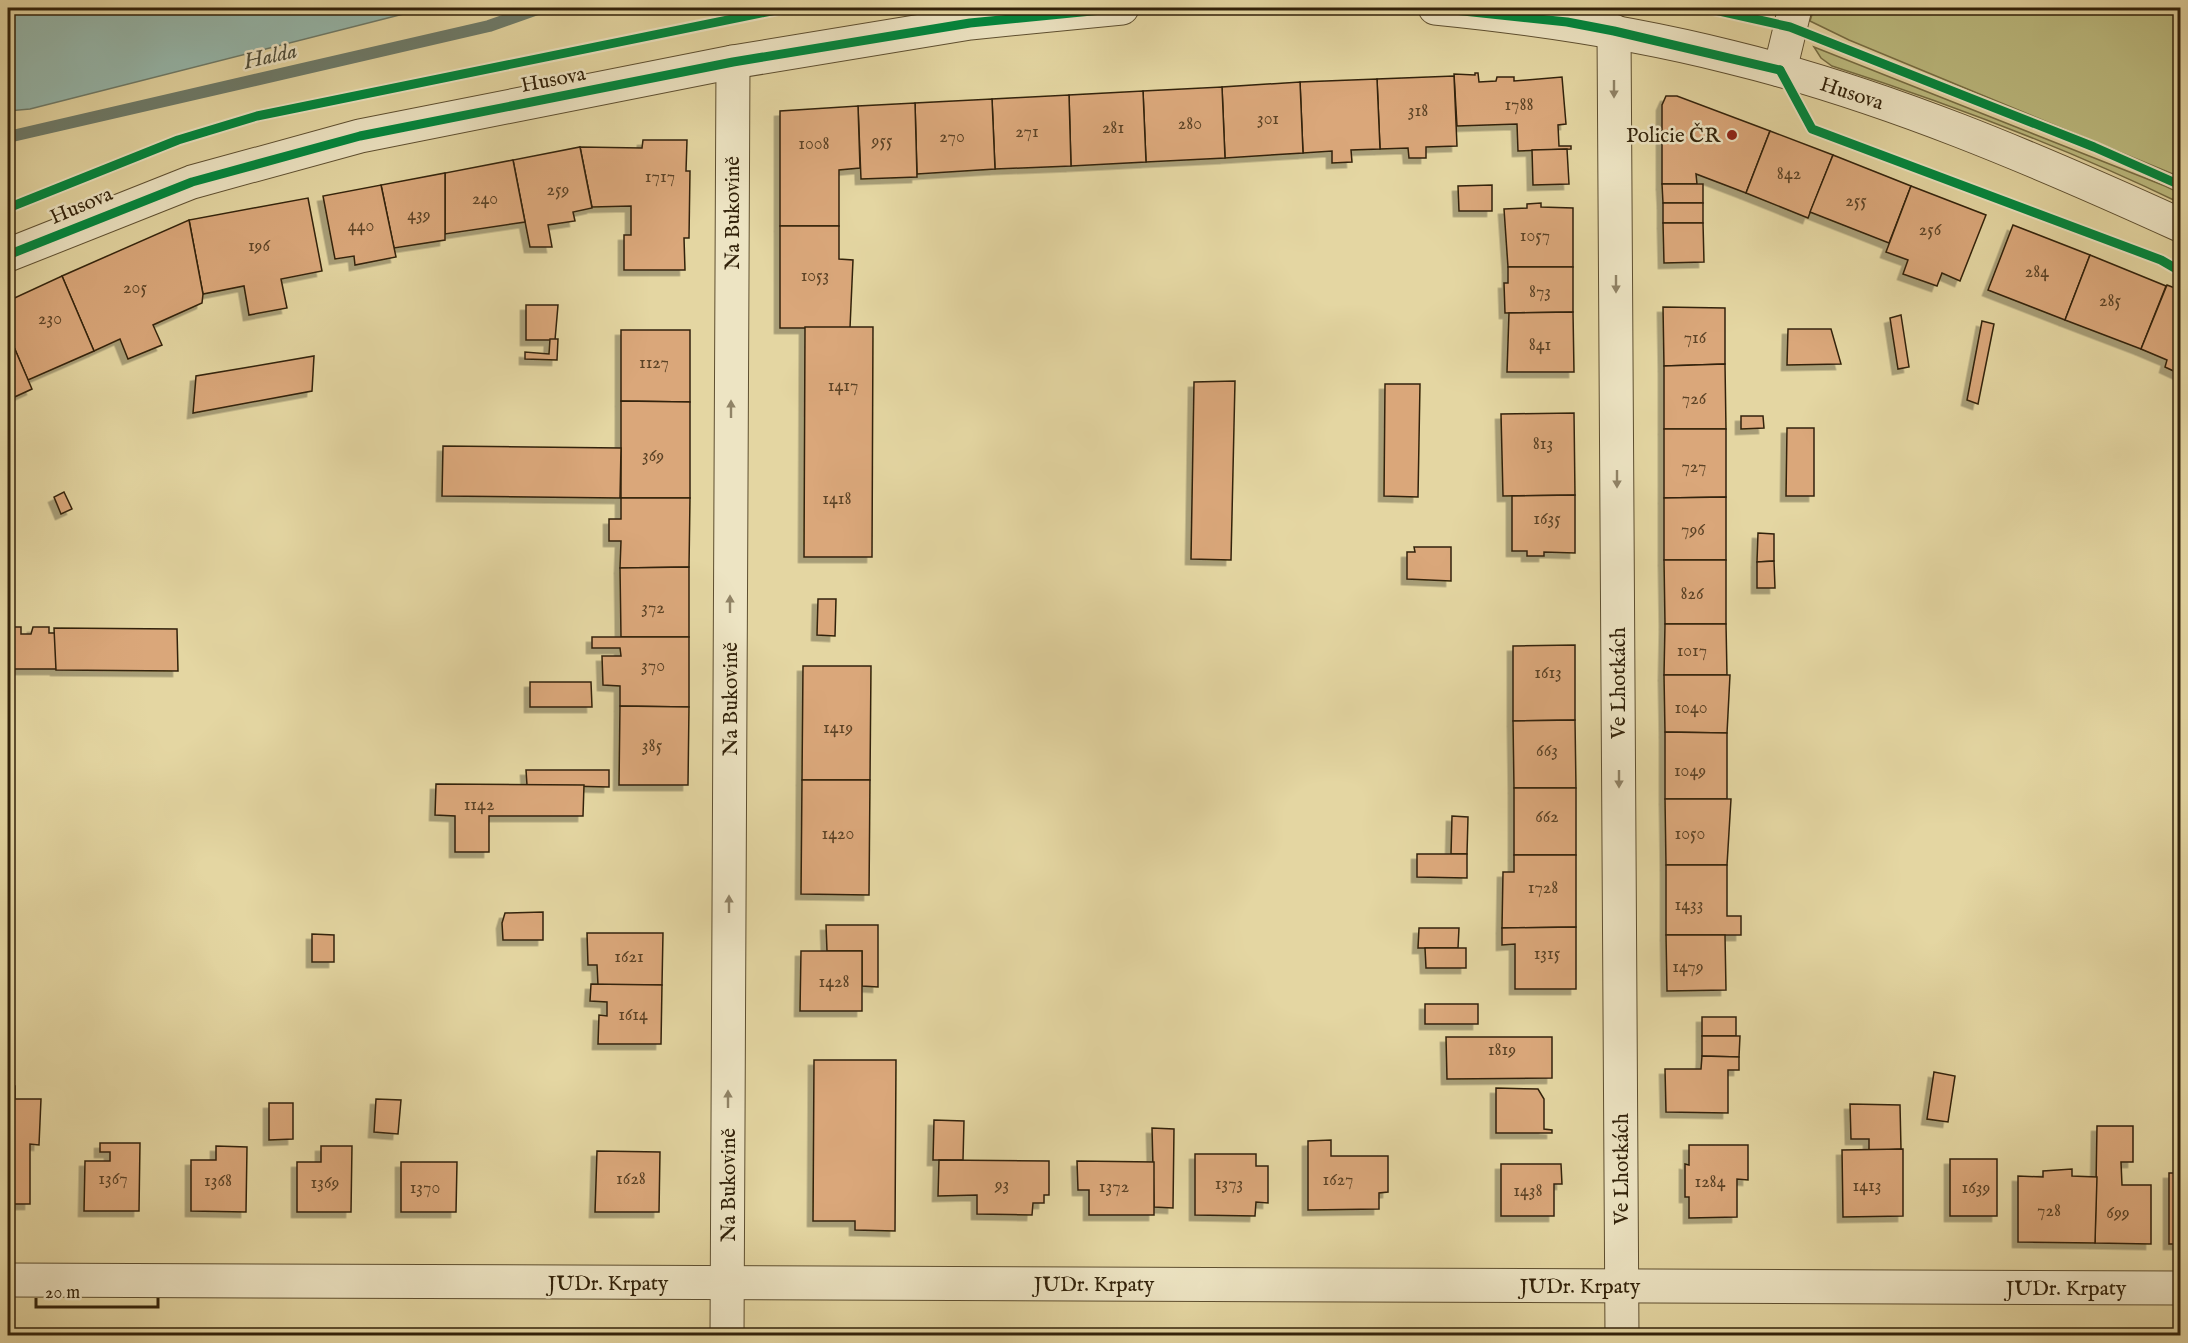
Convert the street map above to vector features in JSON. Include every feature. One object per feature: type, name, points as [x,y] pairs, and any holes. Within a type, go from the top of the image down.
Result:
[{"type":"street","name":"Husova","points":[[8,255],[135,202],[231,170],[429,121],[733,62],[970,23],[1122,8]]},
{"type":"street","name":"Husova","points":[[1435,8],[1567,22],[1780,70],[1894,107],[1994,144],[2181,225]]},
{"type":"street","points":[[1780,70],[1795,8]]},
{"type":"street","name":"Ve Lhotkách","points":[[1614,31],[1622,1335]]},
{"type":"street","name":"Na Bukovině","points":[[727,1335],[733,62]]},
{"type":"street","name":"JUDr. Krpaty","points":[[8,1280],[2181,1288]]},
{"type":"shaded area","points":[[1814,8],[2180,8],[2180,177],[1849,40],[1810,21]]},
{"type":"shaded area","points":[[1814,47],[2165,186],[2180,193],[2180,203],[2009,128],[1832,66],[1821,58]]},
{"type":"water","points":[[8,8],[427,8],[30,109],[8,111]]},
{"type":"building","points":[[1478,73],[1479,82],[1496,81],[1497,77],[1514,77],[1514,81],[1562,77],[1566,124],[1558,125],[1559,146],[1571,146],[1571,149],[1518,151],[1517,124],[1457,126],[1454,74],[1475,75]]},
{"type":"building","points":[[1454,76],[1457,146],[1426,147],[1426,158],[1409,158],[1408,148],[1380,149],[1377,79]]},
{"type":"building","points":[[1377,79],[1380,149],[1351,150],[1352,162],[1332,163],[1332,151],[1303,153],[1300,82]]},
{"type":"building","points":[[1300,82],[1303,153],[1225,158],[1222,87]]},
{"type":"building","points":[[1222,87],[1225,158],[1146,162],[1143,91]]},
{"type":"building","points":[[1143,91],[1146,162],[1071,166],[1069,95]]},
{"type":"building","points":[[1069,95],[1071,166],[995,169],[992,99]]},
{"type":"building","points":[[1666,96],[1677,96],[1770,131],[1746,193],[1696,174],[1697,184],[1662,184],[1662,105]]},
{"type":"building","points":[[992,99],[995,169],[917,174],[915,103]]},
{"type":"building","points":[[915,103],[917,177],[861,179],[858,106]]},
{"type":"building","points":[[858,106],[860,168],[839,170],[839,226],[780,226],[780,111]]},
{"type":"building","points":[[1770,131],[1833,155],[1808,218],[1746,193]]},
{"type":"building","points":[[643,140],[687,140],[686,171],[690,171],[689,238],[684,238],[685,270],[624,270],[624,235],[631,235],[631,206],[592,207],[580,147],[642,148]]},
{"type":"building","points":[[580,147],[592,208],[573,212],[575,221],[548,225],[552,247],[530,247],[513,160]]},
{"type":"building","points":[[1567,149],[1569,184],[1533,185],[1532,150]]},
{"type":"building","points":[[1833,155],[1911,186],[1889,243],[1810,212]]},
{"type":"building","points":[[513,160],[525,222],[445,234],[445,173]]},
{"type":"building","points":[[445,173],[445,240],[394,248],[381,185]]},
{"type":"building","points":[[1662,184],[1703,184],[1703,203],[1663,203]]},
{"type":"building","points":[[381,185],[396,257],[355,265],[354,256],[335,259],[323,196]]},
{"type":"building","points":[[1492,185],[1492,211],[1459,211],[1458,186]]},
{"type":"building","points":[[1911,186],[1986,215],[1960,281],[1942,273],[1937,286],[1903,274],[1908,260],[1886,252]]},
{"type":"building","points":[[308,198],[322,271],[281,279],[287,308],[249,315],[244,286],[203,294],[189,220]]},
{"type":"building","points":[[1541,203],[1541,207],[1573,208],[1573,267],[1508,267],[1504,209],[1527,208],[1527,204]]},
{"type":"building","points":[[1663,203],[1703,203],[1703,223],[1663,223]]},
{"type":"building","points":[[189,220],[203,294],[202,303],[153,325],[162,345],[128,359],[120,339],[94,351],[62,276]]},
{"type":"building","points":[[1663,223],[1703,223],[1704,262],[1664,263]]},
{"type":"building","points":[[2013,225],[2090,255],[2065,320],[1988,290]]},
{"type":"building","points":[[780,226],[839,226],[839,259],[853,260],[850,328],[780,328]]},
{"type":"building","points":[[2090,255],[2166,286],[2141,349],[2065,320]]},
{"type":"building","points":[[1508,267],[1573,267],[1573,312],[1505,313],[1504,283],[1508,283]]},
{"type":"building","points":[[62,276],[94,351],[28,380],[8,333],[8,301]]},
{"type":"building","points":[[2167,285],[2180,290],[2180,374],[2165,367],[2167,360],[2141,349]]},
{"type":"building","points":[[526,305],[558,305],[555,340],[526,340]]},
{"type":"building","points":[[1663,307],[1725,308],[1725,364],[1664,366]]},
{"type":"building","points":[[1573,312],[1574,372],[1507,372],[1509,313]]},
{"type":"building","points":[[1901,315],[1909,367],[1898,369],[1890,318]]},
{"type":"building","points":[[1982,321],[1994,324],[1978,404],[1967,400]]},
{"type":"building","points":[[805,327],[873,327],[872,557],[804,557]]},
{"type":"building","points":[[1788,329],[1831,329],[1841,364],[1787,365]]},
{"type":"building","points":[[621,330],[690,330],[690,402],[621,401]]},
{"type":"building","points":[[8,333],[32,389],[8,400]]},
{"type":"building","points":[[550,339],[558,339],[557,360],[525,359],[525,352],[549,354]]},
{"type":"building","points":[[314,356],[312,391],[193,413],[196,376]]},
{"type":"building","points":[[1725,364],[1726,429],[1664,429],[1664,366]]},
{"type":"building","points":[[1235,381],[1231,560],[1191,559],[1194,382]]},
{"type":"building","points":[[1385,384],[1420,384],[1418,497],[1384,496]]},
{"type":"building","points":[[621,401],[690,402],[690,498],[621,498]]},
{"type":"building","points":[[1574,413],[1575,495],[1503,496],[1501,414]]},
{"type":"building","points":[[1741,416],[1763,416],[1764,428],[1741,429]]},
{"type":"building","points":[[1787,428],[1814,428],[1814,496],[1786,496]]},
{"type":"building","points":[[1664,429],[1726,429],[1726,497],[1664,498]]},
{"type":"building","points":[[443,446],[621,448],[620,498],[442,496]]},
{"type":"building","points":[[64,492],[72,509],[61,514],[54,497]]},
{"type":"building","points":[[1575,495],[1575,553],[1544,552],[1544,556],[1527,556],[1527,551],[1512,551],[1512,496]]},
{"type":"building","points":[[1726,497],[1726,560],[1664,560],[1664,498]]},
{"type":"building","points":[[621,498],[690,498],[689,567],[620,568],[621,541],[609,541],[609,519],[621,519]]},
{"type":"building","points":[[1758,533],[1774,534],[1774,561],[1757,562]]},
{"type":"building","points":[[1414,547],[1451,547],[1451,581],[1407,579],[1407,552],[1415,552]]},
{"type":"building","points":[[1664,560],[1726,560],[1726,624],[1665,624]]},
{"type":"building","points":[[1774,561],[1775,588],[1757,588],[1757,562]]},
{"type":"building","points":[[689,567],[689,637],[621,637],[620,568]]},
{"type":"building","points":[[818,599],[836,599],[835,636],[817,635]]},
{"type":"building","points":[[1665,624],[1726,624],[1727,675],[1664,675]]},
{"type":"building","points":[[8,627],[21,627],[21,634],[31,634],[33,627],[49,627],[49,633],[55,633],[57,669],[8,669]]},
{"type":"building","points":[[54,628],[177,629],[178,671],[56,670]]},
{"type":"building","points":[[592,637],[689,637],[689,707],[620,706],[620,686],[603,685],[602,656],[621,656],[620,648],[592,648]]},
{"type":"building","points":[[1575,645],[1575,720],[1513,721],[1513,646]]},
{"type":"building","points":[[803,666],[871,666],[870,780],[802,780]]},
{"type":"building","points":[[1664,675],[1730,675],[1727,733],[1665,732]]},
{"type":"building","points":[[530,682],[591,682],[592,707],[530,707]]},
{"type":"building","points":[[620,706],[689,707],[688,785],[619,785]]},
{"type":"building","points":[[1575,720],[1576,788],[1514,788],[1513,721]]},
{"type":"building","points":[[1665,732],[1727,733],[1727,799],[1665,799]]},
{"type":"building","points":[[526,770],[609,770],[609,787],[527,785]]},
{"type":"building","points":[[802,780],[870,780],[869,895],[801,894]]},
{"type":"building","points":[[436,784],[584,785],[583,816],[489,816],[489,852],[455,852],[455,816],[435,815]]},
{"type":"building","points":[[1514,788],[1576,788],[1576,855],[1514,855]]},
{"type":"building","points":[[1665,799],[1731,799],[1727,865],[1666,865]]},
{"type":"building","points":[[1452,816],[1468,817],[1467,854],[1451,854]]},
{"type":"building","points":[[1417,854],[1467,854],[1467,878],[1417,877]]},
{"type":"building","points":[[1514,855],[1576,855],[1576,927],[1502,928],[1503,872],[1514,872]]},
{"type":"building","points":[[1666,865],[1727,865],[1727,916],[1741,916],[1741,935],[1666,935]]},
{"type":"building","points":[[543,912],[543,940],[503,940],[502,923],[505,913]]},
{"type":"building","points":[[826,925],[878,925],[878,987],[862,986],[862,951],[827,951]]},
{"type":"building","points":[[1576,927],[1576,989],[1515,989],[1515,944],[1502,945],[1502,928]]},
{"type":"building","points":[[1419,928],[1459,928],[1458,948],[1418,948]]},
{"type":"building","points":[[587,933],[663,933],[662,985],[598,985],[597,965],[588,965]]},
{"type":"building","points":[[312,934],[334,935],[334,962],[312,962]]},
{"type":"building","points":[[1666,935],[1725,935],[1726,990],[1667,991]]},
{"type":"building","points":[[1425,948],[1466,948],[1466,968],[1426,968]]},
{"type":"building","points":[[801,951],[862,951],[862,1011],[800,1011]]},
{"type":"building","points":[[591,984],[662,985],[661,1044],[598,1044],[599,1015],[607,1016],[607,1002],[590,1001]]},
{"type":"building","points":[[1425,1004],[1478,1004],[1478,1024],[1425,1024]]},
{"type":"building","points":[[1702,1017],[1736,1017],[1736,1036],[1702,1036]]},
{"type":"building","points":[[1702,1036],[1740,1036],[1739,1057],[1702,1056]]},
{"type":"building","points":[[1446,1037],[1552,1037],[1552,1078],[1447,1079]]},
{"type":"building","points":[[1702,1056],[1739,1057],[1739,1070],[1728,1070],[1728,1113],[1666,1112],[1665,1069],[1701,1069]]},
{"type":"building","points":[[814,1060],[896,1060],[895,1231],[855,1230],[855,1221],[813,1221]]},
{"type":"building","points":[[1934,1072],[1955,1076],[1948,1122],[1927,1119]]},
{"type":"building","points":[[8,1086],[15,1086],[15,1099],[41,1099],[39,1145],[30,1144],[30,1204],[8,1204]]},
{"type":"building","points":[[1496,1088],[1538,1089],[1544,1099],[1544,1129],[1552,1130],[1552,1133],[1496,1133]]},
{"type":"building","points":[[376,1099],[401,1100],[398,1134],[374,1132]]},
{"type":"building","points":[[269,1103],[293,1103],[293,1139],[269,1140]]},
{"type":"building","points":[[1850,1104],[1900,1105],[1901,1149],[1869,1151],[1869,1139],[1851,1139]]},
{"type":"building","points":[[934,1120],[964,1121],[963,1160],[933,1160]]},
{"type":"building","points":[[2097,1126],[2133,1126],[2133,1162],[2121,1162],[2122,1185],[2151,1185],[2151,1244],[2095,1243]]},
{"type":"building","points":[[1152,1128],[1174,1129],[1173,1208],[1154,1207]]},
{"type":"building","points":[[1331,1140],[1331,1156],[1388,1156],[1388,1192],[1379,1193],[1379,1209],[1308,1210],[1308,1141]]},
{"type":"building","points":[[100,1143],[140,1143],[139,1211],[84,1211],[85,1161],[110,1161],[110,1152],[100,1152]]},
{"type":"building","points":[[1689,1145],[1748,1145],[1748,1180],[1737,1179],[1737,1217],[1689,1218],[1689,1197],[1685,1197],[1685,1164],[1689,1165]]},
{"type":"building","points":[[216,1146],[247,1147],[246,1212],[191,1211],[191,1160],[216,1160]]},
{"type":"building","points":[[321,1146],[352,1146],[351,1212],[297,1212],[297,1162],[321,1162]]},
{"type":"building","points":[[1903,1149],[1903,1216],[1843,1217],[1842,1150]]},
{"type":"building","points":[[597,1151],[660,1152],[659,1212],[595,1212]]},
{"type":"building","points":[[1195,1154],[1256,1154],[1256,1166],[1268,1166],[1268,1203],[1256,1202],[1255,1216],[1195,1215]]},
{"type":"building","points":[[1950,1159],[1997,1159],[1997,1216],[1950,1216]]},
{"type":"building","points":[[939,1160],[1049,1161],[1049,1195],[1044,1195],[1044,1203],[1033,1203],[1032,1215],[977,1214],[977,1195],[938,1196]]},
{"type":"building","points":[[1077,1161],[1154,1162],[1154,1215],[1089,1215],[1089,1190],[1078,1190]]},
{"type":"building","points":[[401,1162],[457,1162],[456,1212],[401,1212]]},
{"type":"building","points":[[1501,1164],[1561,1164],[1562,1184],[1554,1184],[1554,1216],[1501,1216]]},
{"type":"building","points":[[2072,1169],[2072,1176],[2097,1177],[2095,1243],[2018,1242],[2018,1176],[2043,1177],[2043,1171]]},
{"type":"building","points":[[2169,1173],[2180,1173],[2180,1244],[2169,1244]]},
{"type":"waterway","name":"Halda","points":[[8,137],[489,26],[540,8]]},
{"type":"cycle path","points":[[8,208],[178,140],[257,116],[786,8]]},
{"type":"cycle path","points":[[8,255],[192,182],[360,136],[733,62],[970,23],[1122,8]]},
{"type":"cycle path","points":[[1435,8],[1567,22],[1780,70]]},
{"type":"cycle path","points":[[1706,8],[1790,27],[2094,147],[2180,185]]},
{"type":"cycle path","points":[[1780,70],[1812,129],[2161,260],[2180,271]]},
{"type":"place","name":"Policie ČR","points":[[1732,135]]}]
